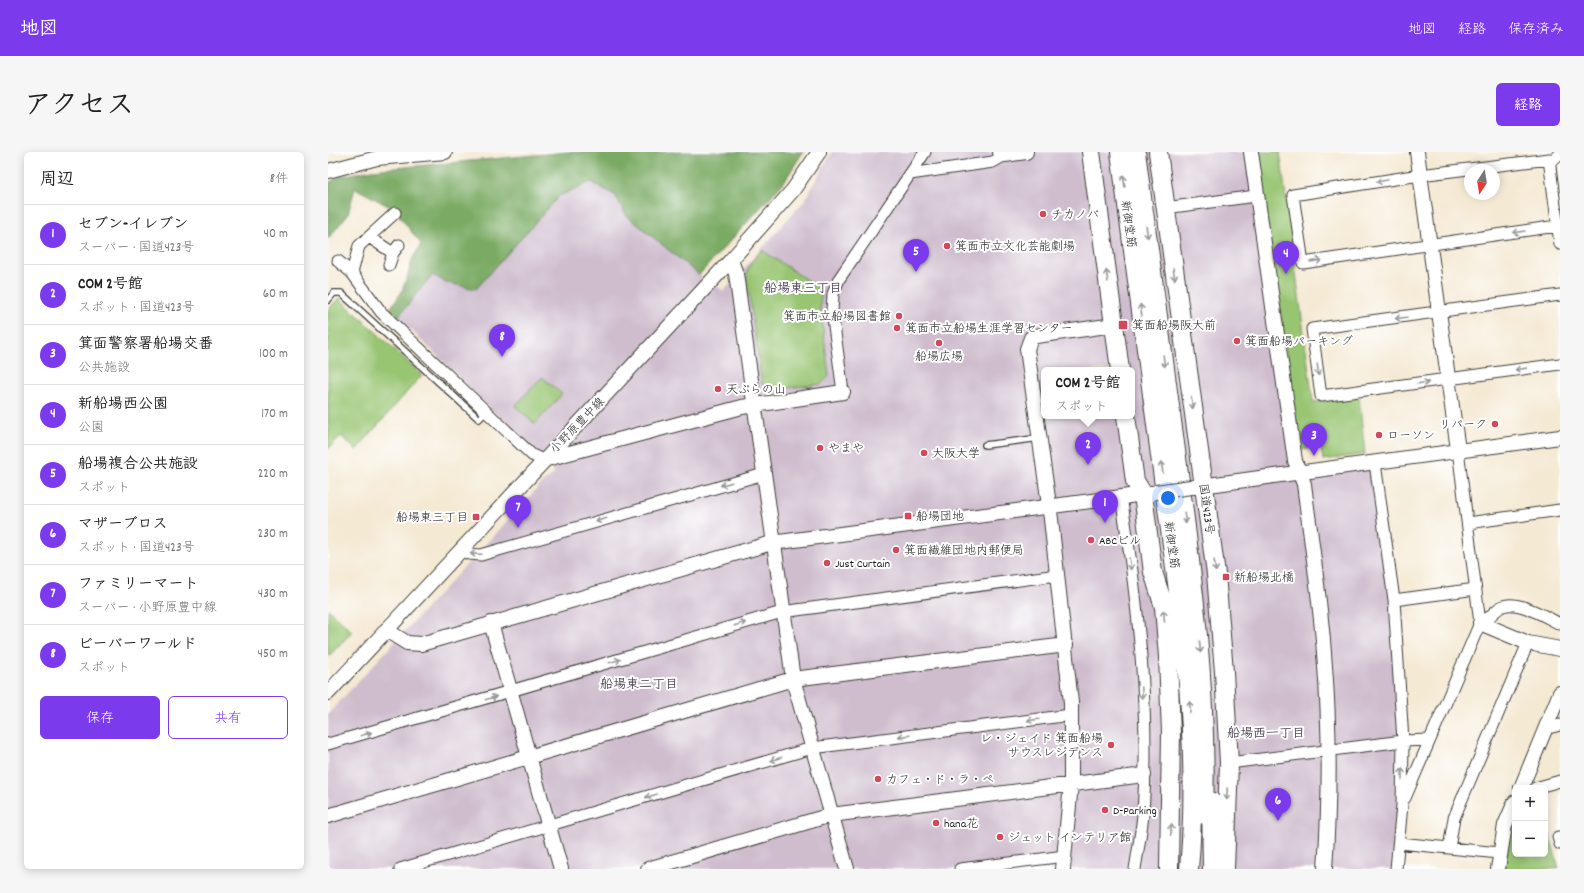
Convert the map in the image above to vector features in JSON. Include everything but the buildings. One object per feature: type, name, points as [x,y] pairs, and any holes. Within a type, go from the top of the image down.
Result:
[{"type":"highway","points":[[1091,152],[1120,367]]},
{"type":"highway","name":"新御堂筋","points":[[1120,152],[1176,575],[1190,694],[1198,768],[1201,869]]},
{"type":"highway","name":"新御堂筋","points":[[1136,152],[1193,575],[1204,692],[1189,869]]},
{"type":"highway","name":"国道423号","points":[[1158,152],[1197,487],[1216,574],[1224,672],[1229,763],[1225,869]]},
{"type":"highway","points":[[1126,419],[1135,481],[1150,493],[1152,572],[1164,607],[1168,657],[1172,767],[1169,869]]},
{"type":"highway","points":[[1180,869],[1198,768]]},
{"type":"highway","points":[[1198,768],[1211,794],[1212,869]]},
{"type":"street","points":[[328,171],[377,158],[446,152]]},
{"type":"street","name":"小野原豊中線","points":[[328,693],[543,460],[664,334],[793,190],[819,152]]},
{"type":"street","points":[[338,261],[352,273],[381,312],[532,455],[543,460],[755,405],[843,392],[832,311],[833,294],[839,279],[925,152]]},
{"type":"street","points":[[910,174],[993,162],[1003,153],[1026,152]]},
{"type":"street","points":[[1251,152],[1256,196],[1295,461],[1304,484],[1324,653],[1328,751],[1327,838],[1325,869]]},
{"type":"street","points":[[1402,805],[1480,623],[1449,380],[1417,152]]},
{"type":"street","points":[[1557,226],[1303,263],[1293,195],[1420,176],[1549,160],[1555,159],[1560,154]]},
{"type":"street","points":[[1549,160],[1560,244]]},
{"type":"street","points":[[1165,208],[1256,196]]},
{"type":"street","points":[[352,273],[359,246],[395,213]]},
{"type":"street","points":[[369,237],[396,249],[388,265]]},
{"type":"street","points":[[731,260],[736,274],[755,405],[772,543],[793,679],[847,869]]},
{"type":"street","points":[[1560,295],[1440,313],[1312,329],[1321,396],[1560,364]]},
{"type":"street","points":[[960,869],[1064,862],[1071,784],[1071,715],[1066,645],[1040,438],[1027,349],[1028,342],[1031,338],[1036,336],[1114,325]]},
{"type":"street","points":[[386,630],[408,643],[421,644],[772,543],[1560,437]]},
{"type":"street","points":[[1375,463],[1394,600],[1402,740],[1402,805],[1396,869]]},
{"type":"street","points":[[460,550],[469,554],[480,555],[764,474]]},
{"type":"street","points":[[1121,497],[1134,595],[1142,680],[1144,775],[1143,816],[1135,869]]},
{"type":"street","points":[[1468,523],[1560,510]]},
{"type":"street","points":[[328,744],[782,612],[1057,575]]},
{"type":"street","points":[[1394,600],[1476,589]]},
{"type":"street","points":[[1480,623],[1488,620],[1501,606],[1509,604],[1524,607],[1560,624]]},
{"type":"street","points":[[491,623],[562,869]]},
{"type":"street","points":[[1480,623],[1528,643],[1560,649]]},
{"type":"street","points":[[1450,848],[1454,818],[1528,643]]},
{"type":"street","points":[[328,816],[793,679],[1066,645]]},
{"type":"street","points":[[1522,785],[1560,693]]},
{"type":"street","points":[[400,869],[812,748],[1071,715]]},
{"type":"street","points":[[1545,729],[1560,725]]},
{"type":"street","points":[[1229,763],[1402,740],[1429,740]]},
{"type":"street","points":[[648,869],[831,815],[1144,775]]},
{"type":"street","points":[[1544,785],[1560,780]]},
{"type":"street","points":[[1498,869],[1505,826],[1512,809]]},
{"type":"street","points":[[1560,837],[1558,837],[1560,844]]},
{"type":"street","points":[[1399,843],[1500,853]]},
{"type":"lane","points":[[328,300],[334,293],[341,293],[479,419],[486,412]]},
{"type":"lane","points":[[985,445],[1040,438]]},
{"type":"shaded area","points":[[832,152],[1251,152],[1300,472],[1375,463],[1394,600],[1403,741],[1396,869],[328,869],[328,714],[542,483],[555,473],[398,317],[432,275],[448,283],[476,289],[559,196],[591,182],[615,195],[626,215],[699,275],[724,291],[804,201]]},
{"type":"green space","points":[[568,152],[803,152],[784,182],[699,275],[626,215],[615,195],[591,182],[559,196],[476,289],[448,283],[432,275],[398,317],[389,310],[401,293],[412,260],[421,244],[394,209],[355,188],[348,214],[328,239],[328,183],[341,176],[372,170]]},
{"type":"green space","points":[[1257,152],[1280,152],[1313,402],[1359,397],[1365,454],[1323,460],[1321,447],[1300,450]]},
{"type":"green space","points":[[762,250],[822,290],[820,305],[829,376],[821,384],[770,390],[762,384],[746,274],[751,262]]},
{"type":"green space","points":[[339,298],[422,375],[356,450],[341,436],[328,449],[328,310]]},
{"type":"green space","points":[[542,377],[562,394],[535,424],[515,406]]},
{"type":"green space","points":[[328,609],[352,632],[328,657]]},
{"type":"green space","points":[[1512,825],[1512,857],[1548,857],[1548,830],[1559,869],[1503,869],[1508,838]]},
{"type":"place","name":"チカノバ","points":[[1043,214]]},
{"type":"place","name":"箕面市立文化芸能劇場","points":[[947,246]]},
{"type":"place","name":"船場複合公共施設","points":[[916,272]]},
{"type":"place","name":"新船場西公園","points":[[1286,274]]},
{"type":"place","name":"箕面市立船場図書館","points":[[899,316]]},
{"type":"place","name":"箕面船場阪大前","points":[[1123,325]]},
{"type":"place","name":"箕面市立船場生涯学習センター","points":[[897,328]]},
{"type":"place","name":"箕面船場パーキング","points":[[1237,341]]},
{"type":"place","name":"船場広場","points":[[939,343]]},
{"type":"place","name":"ビーバーワールド","points":[[502,357]]},
{"type":"place","name":"天ぷらの山","points":[[718,389]]},
{"type":"place","name":"リパーク","points":[[1495,424]]},
{"type":"place","name":"ローソン","points":[[1379,435]]},
{"type":"place","name":"やまや","points":[[820,448]]},
{"type":"place","name":"大阪大学","points":[[924,453]]},
{"type":"place","name":"箕面警察署船場交番","points":[[1314,456]]},
{"type":"place","name":"COM 2号館","points":[[1088,465]]},
{"type":"place","name":"船場団地","points":[[908,516]]},
{"type":"place","name":"船場東三丁目","points":[[476,517]]},
{"type":"place","name":"セブン-イレブン","points":[[1105,523]]},
{"type":"place","name":"ファミリーマート","points":[[518,528]]},
{"type":"place","name":"ABCビル","points":[[1091,540]]},
{"type":"place","name":"箕面繊維団地内郵便局","points":[[896,550]]},
{"type":"place","name":"Just Curtain","points":[[827,563]]},
{"type":"place","name":"新船場北橋","points":[[1226,577]]},
{"type":"place","name":"レ・ジェイド 箕面船場 サウスレジデンス","points":[[1111,745]]},
{"type":"place","name":"カフェ・ド・ラ・ぺ","points":[[878,779]]},
{"type":"place","name":"D-Parking","points":[[1105,810]]},
{"type":"place","name":"マザーブロス","points":[[1278,821]]},
{"type":"place","name":"hana花","points":[[936,823]]},
{"type":"place","name":"ジェット インテリア館","points":[[1000,837]]},
{"type":"district","name":"船場東三丁目","points":[[803,287]]},
{"type":"district","name":"船場東二丁目","points":[[639,683]]},
{"type":"district","name":"船場西一丁目","points":[[1266,732]]}]
